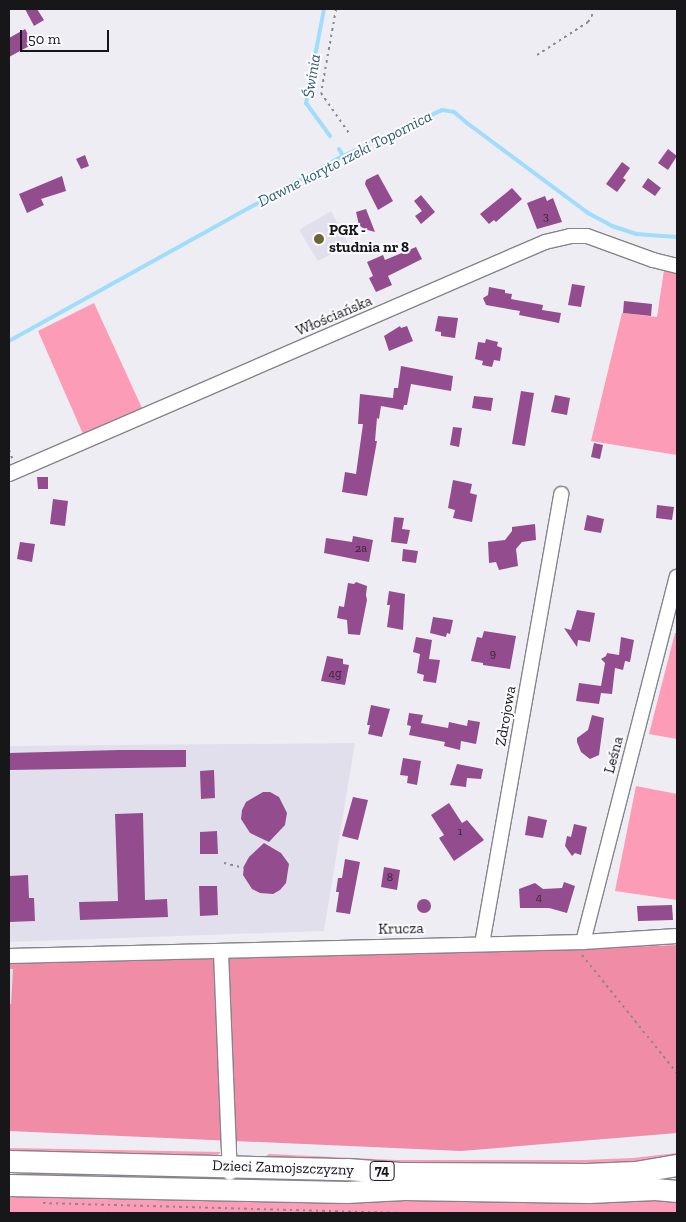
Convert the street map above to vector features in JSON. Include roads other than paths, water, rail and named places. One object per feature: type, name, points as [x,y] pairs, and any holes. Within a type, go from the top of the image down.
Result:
[{"type":"main road","name":"Dzieci Zamojszczyzny","points":[[9,1161],[230,1166],[400,1173],[587,1174],[643,1171],[677,1165]]},
{"type":"main road","name":"Dzieci Zamojszczyzny","points":[[9,1185],[346,1192],[404,1189],[589,1192],[655,1189],[677,1191]]},
{"type":"street","name":"Włościańska","points":[[9,474],[545,242],[570,236],[587,236],[653,260],[677,266]]},
{"type":"street","name":"Zdrojowa","points":[[482,944],[561,494]]},
{"type":"street","name":"Leśna","points":[[580,946],[677,577]]},
{"type":"street","name":"Krucza","points":[[9,956],[221,952],[359,946],[482,944],[580,946],[677,936]]},
{"type":"street","points":[[221,952],[230,1166],[229,1189]]},
{"type":"waterway","name":"Świnia","points":[[324,9],[306,103],[330,136]]},
{"type":"waterway","name":"Dawne koryto rzeki Topornica","points":[[9,341],[343,156],[442,110],[454,112],[588,213],[612,226],[636,234],[677,237]]},
{"type":"waterway","name":"Świnia","points":[[339,149],[343,156]]},
{"type":"place","name":"PGK - studnia nr 8","points":[[319,239]]}]
